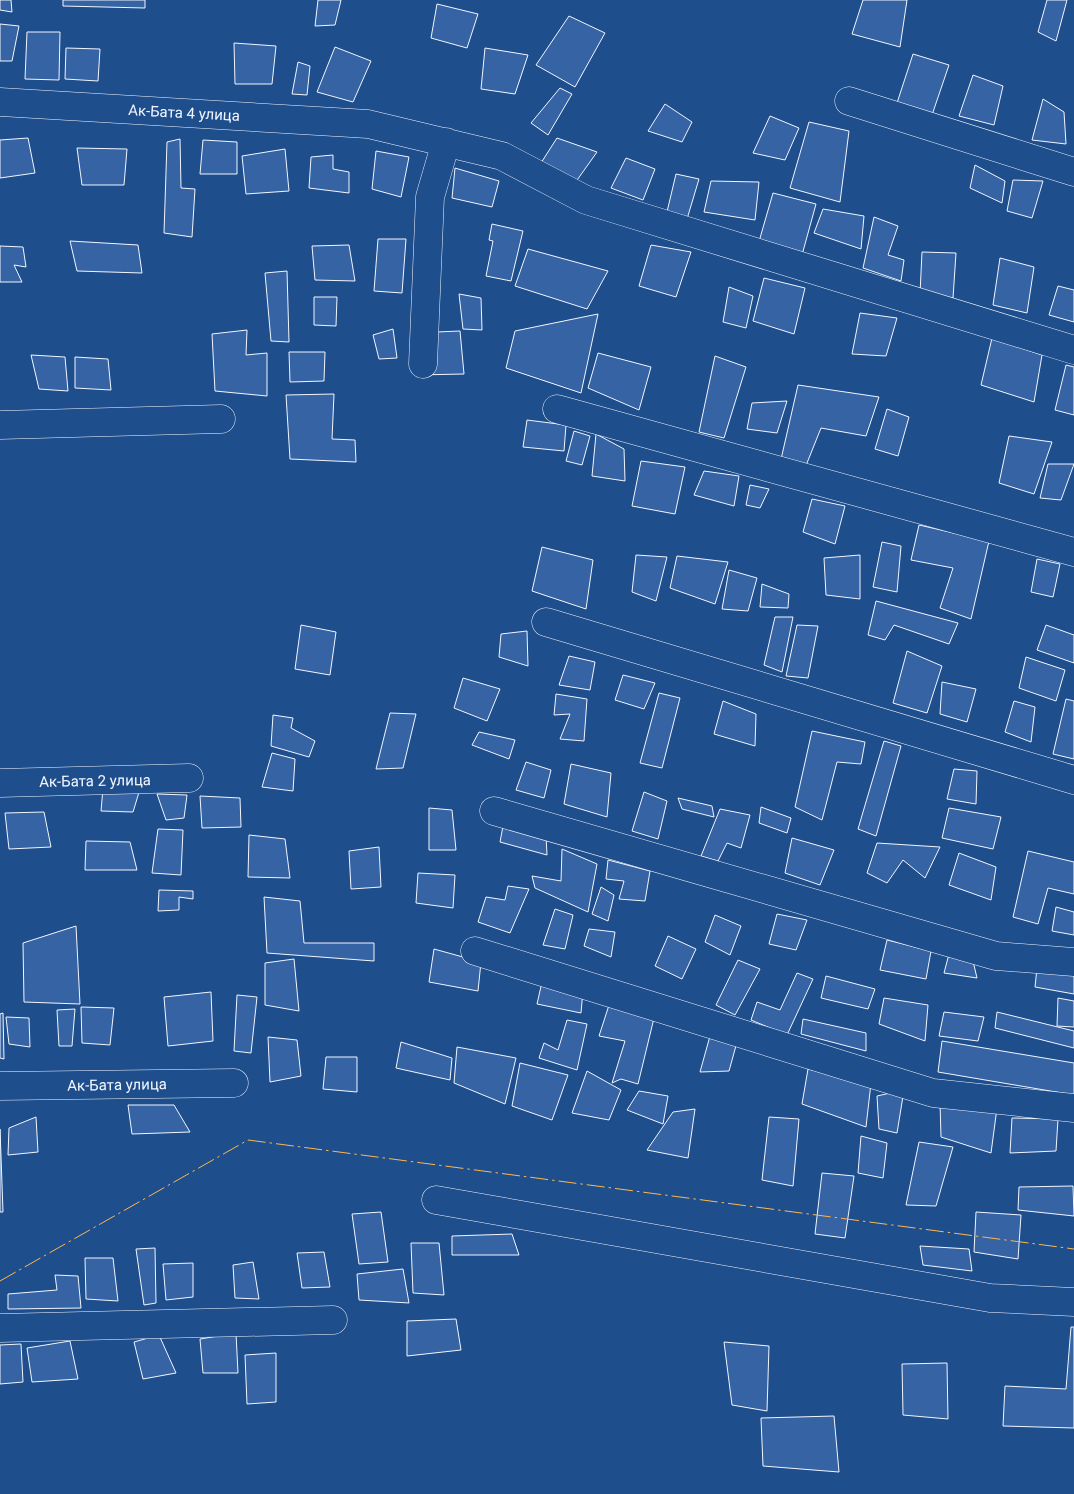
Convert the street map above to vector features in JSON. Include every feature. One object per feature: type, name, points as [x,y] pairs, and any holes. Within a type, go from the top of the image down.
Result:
[{"type":"street","points":[[849,101],[1074,172]]},
{"type":"street","name":"Ак-Бата 4 улица","points":[[0,102],[368,124],[446,142],[502,156],[586,200],[1074,350]]},
{"type":"street","points":[[423,364],[430,196],[446,142]]},
{"type":"street","points":[[557,409],[1074,552]]},
{"type":"street","points":[[0,425],[221,420]]},
{"type":"street","points":[[546,622],[1074,780]]},
{"type":"street","name":"Ак-Бата 2 улица","points":[[0,783],[189,778]]},
{"type":"street","points":[[494,811],[996,956],[1074,962]]},
{"type":"street","points":[[475,951],[933,1092],[1074,1108]]},
{"type":"street","name":"Ак-Бата улица","points":[[0,1086],[234,1084]]},
{"type":"street","points":[[436,1200],[990,1298],[1074,1302]]},
{"type":"street","points":[[0,1328],[333,1320]]},
{"type":"building","points":[[0,0],[11,0],[12,12],[0,10]]},
{"type":"building","points":[[63,0],[145,0],[145,8],[63,6]]},
{"type":"building","points":[[318,0],[341,0],[335,25],[315,26]]},
{"type":"building","points":[[863,0],[907,0],[900,47],[852,34]]},
{"type":"building","points":[[1047,0],[1067,0],[1056,41],[1038,32]]},
{"type":"building","points":[[437,4],[478,14],[467,48],[431,38]]},
{"type":"building","points":[[569,16],[605,33],[575,87],[536,65]]},
{"type":"building","points":[[0,24],[19,26],[12,61],[0,61]]},
{"type":"building","points":[[27,32],[60,32],[59,80],[25,79]]},
{"type":"building","points":[[234,43],[276,46],[272,84],[235,84]]},
{"type":"building","points":[[335,47],[371,61],[353,102],[317,92]]},
{"type":"building","points":[[66,48],[100,49],[98,81],[65,79]]},
{"type":"building","points":[[485,48],[528,55],[515,94],[481,89]]},
{"type":"building","points":[[913,54],[949,65],[932,115],[897,103]]},
{"type":"building","points":[[298,62],[310,66],[307,95],[292,94]]},
{"type":"building","points":[[973,75],[1003,86],[994,125],[959,116]]},
{"type":"building","points":[[560,88],[572,94],[548,135],[531,123]]},
{"type":"building","points":[[1043,99],[1064,112],[1066,144],[1032,140]]},
{"type":"building","points":[[665,104],[692,122],[682,142],[648,131]]},
{"type":"building","points":[[770,116],[799,128],[785,160],[753,153]]},
{"type":"building","points":[[809,122],[849,131],[840,202],[790,188]]},
{"type":"building","points":[[28,138],[35,173],[0,178],[0,140]]},
{"type":"building","points":[[557,138],[597,152],[575,183],[539,166]]},
{"type":"building","points":[[180,139],[181,188],[195,189],[192,237],[164,233],[167,142]]},
{"type":"building","points":[[203,140],[237,142],[237,174],[200,174]]},
{"type":"building","points":[[77,148],[127,149],[124,185],[82,185]]},
{"type":"building","points":[[285,149],[289,191],[246,194],[242,156]]},
{"type":"building","points":[[376,151],[409,157],[401,197],[372,189]]},
{"type":"building","points":[[333,155],[333,169],[349,172],[349,193],[309,188],[311,157]]},
{"type":"building","points":[[626,158],[655,169],[643,200],[611,188]]},
{"type":"building","points":[[975,165],[1005,181],[1002,203],[970,188]]},
{"type":"building","points":[[455,168],[499,181],[492,207],[452,198]]},
{"type":"building","points":[[676,174],[699,179],[687,219],[666,216]]},
{"type":"building","points":[[1013,180],[1043,181],[1032,218],[1007,211]]},
{"type":"building","points":[[711,181],[759,182],[755,220],[704,212]]},
{"type":"building","points":[[773,193],[816,204],[802,255],[758,245]]},
{"type":"building","points":[[823,209],[864,216],[861,249],[814,233]]},
{"type":"building","points":[[874,217],[898,226],[888,255],[904,260],[901,281],[863,268]]},
{"type":"building","points":[[492,224],[523,231],[511,281],[486,276],[493,241],[489,240]]},
{"type":"building","points":[[378,239],[406,239],[402,293],[374,291]]},
{"type":"building","points":[[70,241],[138,245],[142,273],[77,271]]},
{"type":"building","points":[[349,245],[355,281],[315,280],[312,246]]},
{"type":"building","points":[[651,245],[691,252],[676,297],[639,286]]},
{"type":"building","points":[[0,246],[23,247],[26,267],[14,265],[22,282],[0,282]]},
{"type":"building","points":[[528,249],[608,271],[587,309],[515,286]]},
{"type":"building","points":[[922,252],[956,253],[953,298],[920,294]]},
{"type":"building","points":[[1000,258],[1034,267],[1027,313],[993,305]]},
{"type":"building","points":[[287,271],[289,342],[271,341],[265,273]]},
{"type":"building","points":[[764,278],[805,288],[794,334],[753,321]]},
{"type":"building","points":[[1058,286],[1074,290],[1074,322],[1049,315]]},
{"type":"building","points":[[729,287],[753,296],[746,328],[723,322]]},
{"type":"building","points":[[459,294],[481,298],[482,330],[463,329]]},
{"type":"building","points":[[314,297],[337,297],[336,326],[314,325]]},
{"type":"building","points":[[860,313],[897,318],[886,356],[852,354]]},
{"type":"building","points":[[598,314],[581,393],[506,368],[515,331]]},
{"type":"building","points":[[393,329],[397,358],[379,359],[373,335]]},
{"type":"building","points":[[247,330],[246,355],[267,353],[267,396],[215,391],[212,334]]},
{"type":"building","points":[[460,331],[464,374],[416,375],[413,333]]},
{"type":"building","points":[[992,338],[1042,355],[1034,402],[981,385]]},
{"type":"building","points":[[289,352],[325,352],[324,381],[290,382]]},
{"type":"building","points":[[598,353],[651,367],[639,410],[588,388]]},
{"type":"building","points":[[31,355],[65,357],[68,391],[39,389]]},
{"type":"building","points":[[715,356],[746,367],[724,438],[699,432]]},
{"type":"building","points":[[75,357],[108,359],[111,390],[75,388]]},
{"type":"building","points":[[1066,365],[1074,367],[1074,415],[1055,410]]},
{"type":"building","points":[[798,385],[879,397],[866,436],[821,428],[803,473],[779,468]]},
{"type":"building","points":[[334,394],[332,439],[355,440],[356,462],[290,459],[286,395]]},
{"type":"building","points":[[787,401],[777,433],[747,429],[752,403]]},
{"type":"building","points":[[887,409],[909,417],[898,456],[875,449]]},
{"type":"building","points":[[527,420],[566,425],[564,451],[523,447]]},
{"type":"building","points":[[574,431],[590,436],[582,465],[566,461]]},
{"type":"building","points":[[596,434],[624,449],[625,481],[592,476]]},
{"type":"building","points":[[1009,436],[1052,442],[1034,494],[999,483]]},
{"type":"building","points":[[641,461],[685,467],[675,514],[632,506]]},
{"type":"building","points":[[1048,464],[1074,464],[1061,500],[1040,498]]},
{"type":"building","points":[[704,471],[739,476],[734,506],[694,495]]},
{"type":"building","points":[[750,485],[769,489],[760,508],[746,505]]},
{"type":"building","points":[[812,499],[845,506],[835,544],[803,532]]},
{"type":"building","points":[[919,525],[989,541],[971,619],[940,608],[953,568],[911,560]]},
{"type":"building","points":[[882,542],[901,546],[897,592],[873,587]]},
{"type":"building","points":[[542,547],[593,560],[586,609],[532,591]]},
{"type":"building","points":[[636,555],[667,557],[656,601],[632,592]]},
{"type":"building","points":[[860,555],[860,599],[826,595],[824,558]]},
{"type":"building","points":[[677,556],[728,562],[715,604],[670,588]]},
{"type":"building","points":[[1037,559],[1060,564],[1053,597],[1031,592]]},
{"type":"building","points":[[729,570],[757,578],[748,611],[722,609]]},
{"type":"building","points":[[762,584],[789,594],[788,608],[760,607]]},
{"type":"building","points":[[876,601],[958,623],[949,644],[894,625],[885,640],[868,635]]},
{"type":"building","points":[[775,617],[793,617],[782,672],[764,665]]},
{"type":"building","points":[[301,625],[336,632],[330,675],[295,669]]},
{"type":"building","points":[[797,625],[818,626],[808,678],[786,676]]},
{"type":"building","points":[[1046,625],[1074,635],[1074,663],[1037,650]]},
{"type":"building","points":[[527,631],[528,666],[499,657],[501,634]]},
{"type":"building","points":[[907,651],[942,666],[927,713],[893,703]]},
{"type":"building","points":[[569,656],[595,662],[590,690],[559,685]]},
{"type":"building","points":[[1026,657],[1065,670],[1056,701],[1019,688]]},
{"type":"building","points":[[623,675],[655,683],[644,709],[615,700]]},
{"type":"building","points":[[463,678],[500,689],[487,721],[454,708]]},
{"type":"building","points":[[942,682],[976,689],[967,722],[940,714]]},
{"type":"building","points":[[659,693],[680,698],[662,768],[640,763]]},
{"type":"building","points":[[556,694],[587,699],[584,741],[560,739],[570,714],[554,715]]},
{"type":"building","points":[[1066,699],[1074,701],[1074,759],[1053,754]]},
{"type":"building","points":[[723,701],[756,714],[755,746],[714,734]]},
{"type":"building","points":[[1014,701],[1035,707],[1031,742],[1005,732]]},
{"type":"building","points":[[390,713],[416,714],[403,768],[376,769]]},
{"type":"building","points":[[273,715],[293,718],[291,728],[315,741],[309,757],[271,746]]},
{"type":"building","points":[[812,731],[865,742],[861,764],[837,762],[822,820],[795,807]]},
{"type":"building","points":[[479,732],[515,740],[509,759],[472,745]]},
{"type":"building","points":[[884,741],[901,746],[876,836],[858,829]]},
{"type":"building","points":[[272,753],[295,759],[293,791],[262,787]]},
{"type":"building","points":[[526,762],[551,770],[544,798],[516,790]]},
{"type":"building","points":[[571,764],[611,773],[607,817],[564,804]]},
{"type":"building","points":[[954,769],[977,771],[976,804],[947,799]]},
{"type":"building","points":[[103,788],[140,789],[133,812],[101,811]]},
{"type":"building","points":[[644,792],[667,801],[658,839],[632,831]]},
{"type":"building","points":[[157,794],[187,795],[184,818],[166,820]]},
{"type":"building","points":[[200,796],[240,798],[241,827],[202,828]]},
{"type":"building","points":[[678,798],[712,806],[714,817],[682,809]]},
{"type":"building","points":[[761,807],[791,818],[787,833],[759,823]]},
{"type":"building","points":[[429,808],[452,810],[456,850],[429,850]]},
{"type":"building","points":[[949,808],[1001,817],[993,849],[942,838]]},
{"type":"building","points":[[720,809],[750,815],[741,848],[727,843],[718,861],[701,856]]},
{"type":"building","points":[[44,812],[51,847],[9,849],[5,813]]},
{"type":"building","points":[[503,826],[546,835],[547,855],[500,842]]},
{"type":"building","points":[[158,829],[183,830],[181,875],[152,873]]},
{"type":"building","points":[[249,835],[285,839],[290,878],[248,877]]},
{"type":"building","points":[[792,838],[834,850],[820,885],[785,873]]},
{"type":"building","points":[[86,841],[130,842],[137,870],[85,870]]},
{"type":"building","points":[[877,843],[940,847],[925,878],[903,860],[887,883],[867,873]]},
{"type":"building","points":[[379,847],[381,887],[351,889],[349,851]]},
{"type":"building","points":[[562,849],[597,864],[588,912],[535,888],[532,876],[561,881]]},
{"type":"building","points":[[1028,851],[1074,862],[1074,894],[1048,888],[1038,924],[1013,917]]},
{"type":"building","points":[[959,853],[996,867],[991,900],[949,885]]},
{"type":"building","points":[[608,860],[650,871],[645,901],[619,899],[624,881],[606,879]]},
{"type":"building","points":[[418,873],[455,875],[453,908],[416,903]]},
{"type":"building","points":[[508,886],[529,889],[510,933],[478,922],[486,897],[505,900]]},
{"type":"building","points":[[601,887],[614,895],[608,921],[592,914]]},
{"type":"building","points":[[159,890],[193,891],[193,899],[179,897],[179,910],[158,911]]},
{"type":"building","points":[[264,897],[300,901],[304,943],[374,943],[374,961],[267,953]]},
{"type":"building","points":[[1056,907],[1074,912],[1074,935],[1052,931]]},
{"type":"building","points":[[555,909],[573,915],[565,949],[543,945]]},
{"type":"building","points":[[777,914],[807,920],[796,950],[769,944]]},
{"type":"building","points":[[715,915],[741,926],[730,955],[705,942]]},
{"type":"building","points":[[76,926],[80,1004],[24,1002],[23,943]]},
{"type":"building","points":[[589,929],[615,932],[611,957],[584,946]]},
{"type":"building","points":[[668,936],[696,949],[682,979],[655,966]]},
{"type":"building","points":[[887,940],[931,951],[926,979],[880,970]]},
{"type":"building","points":[[434,949],[481,962],[478,991],[429,982]]},
{"type":"building","points":[[949,954],[973,961],[977,978],[944,973]]},
{"type":"building","points":[[294,959],[299,1011],[265,1005],[265,963]]},
{"type":"building","points":[[738,960],[760,969],[735,1015],[716,1005]]},
{"type":"building","points":[[1037,968],[1074,969],[1074,994],[1035,987]]},
{"type":"building","points":[[797,973],[813,979],[787,1035],[751,1020],[757,1002],[780,1010]]},
{"type":"building","points":[[826,976],[875,989],[868,1009],[821,998]]},
{"type":"building","points":[[542,982],[583,990],[581,1013],[537,1004]]},
{"type":"building","points":[[211,992],[213,1041],[168,1046],[164,997]]},
{"type":"building","points":[[237,995],[257,997],[251,1053],[234,1051]]},
{"type":"building","points":[[884,998],[928,1005],[925,1041],[879,1024]]},
{"type":"building","points":[[1058,998],[1074,1001],[1074,1027],[1057,1026]]},
{"type":"building","points":[[610,1002],[654,1018],[638,1084],[621,1079],[612,1083],[625,1041],[599,1036]]},
{"type":"building","points":[[81,1007],[114,1008],[110,1045],[82,1043]]},
{"type":"building","points":[[75,1009],[72,1046],[59,1046],[57,1010]]},
{"type":"building","points":[[944,1012],[984,1017],[978,1041],[939,1036]]},
{"type":"building","points":[[997,1012],[1074,1031],[1074,1048],[995,1028]]},
{"type":"building","points":[[3,1013],[4,1059],[0,1058],[0,1014]]},
{"type":"building","points":[[6,1017],[29,1018],[30,1047],[9,1044]]},
{"type":"building","points":[[803,1019],[866,1033],[866,1051],[801,1034]]},
{"type":"building","points":[[567,1020],[587,1024],[577,1070],[539,1058],[544,1043],[558,1050]]},
{"type":"building","points":[[710,1036],[737,1042],[729,1071],[700,1072]]},
{"type":"building","points":[[268,1037],[297,1040],[301,1076],[270,1082]]},
{"type":"building","points":[[942,1041],[1074,1063],[1074,1095],[938,1072]]},
{"type":"building","points":[[401,1042],[452,1058],[450,1080],[396,1068]]},
{"type":"building","points":[[457,1047],[516,1058],[505,1104],[454,1083]]},
{"type":"building","points":[[326,1057],[357,1057],[357,1092],[323,1089]]},
{"type":"building","points":[[520,1063],[568,1075],[552,1120],[512,1106]]},
{"type":"building","points":[[808,1069],[871,1083],[866,1127],[802,1104]]},
{"type":"building","points":[[587,1071],[621,1090],[609,1120],[572,1113]]},
{"type":"building","points":[[904,1090],[897,1133],[879,1129],[877,1096]]},
{"type":"building","points":[[639,1091],[668,1096],[663,1124],[627,1110]]},
{"type":"building","points":[[940,1103],[997,1108],[991,1153],[941,1137]]},
{"type":"building","points":[[128,1105],[174,1105],[190,1132],[132,1134]]},
{"type":"building","points":[[695,1109],[688,1158],[647,1150],[673,1112]]},
{"type":"building","points":[[36,1117],[38,1152],[8,1155],[9,1128]]},
{"type":"building","points":[[769,1117],[799,1119],[793,1186],[762,1180]]},
{"type":"building","points":[[1012,1118],[1058,1119],[1056,1151],[1010,1153]]},
{"type":"building","points":[[0,1129],[3,1212],[0,1212]]},
{"type":"building","points":[[861,1136],[887,1143],[883,1178],[858,1173]]},
{"type":"building","points":[[919,1142],[953,1147],[936,1206],[906,1205]]},
{"type":"building","points":[[822,1173],[854,1176],[845,1238],[815,1234]]},
{"type":"building","points":[[1073,1186],[1074,1216],[1018,1210],[1019,1187]]},
{"type":"building","points":[[381,1212],[388,1262],[359,1264],[352,1214]]},
{"type":"building","points":[[976,1212],[1021,1215],[1018,1259],[974,1252]]},
{"type":"building","points":[[512,1234],[519,1255],[452,1255],[452,1236]]},
{"type":"building","points":[[411,1243],[439,1243],[444,1295],[413,1293]]},
{"type":"building","points":[[920,1246],[969,1249],[972,1271],[923,1265]]},
{"type":"building","points":[[155,1248],[156,1303],[144,1305],[136,1249]]},
{"type":"building","points":[[324,1252],[330,1287],[302,1288],[297,1253]]},
{"type":"building","points":[[85,1258],[113,1258],[118,1301],[86,1299]]},
{"type":"building","points":[[253,1262],[259,1299],[235,1298],[233,1265]]},
{"type":"building","points":[[193,1263],[193,1297],[166,1300],[163,1264]]},
{"type":"building","points":[[403,1269],[409,1303],[359,1300],[357,1274]]},
{"type":"building","points":[[55,1275],[78,1276],[81,1308],[8,1309],[8,1294],[57,1290]]},
{"type":"building","points":[[456,1319],[461,1350],[407,1356],[407,1321]]},
{"type":"building","points":[[1071,1327],[1074,1327],[1074,1428],[1003,1426],[1005,1386],[1066,1389]]},
{"type":"building","points":[[236,1333],[238,1373],[203,1373],[200,1339]]},
{"type":"building","points":[[159,1335],[176,1373],[143,1379],[134,1342]]},
{"type":"building","points":[[70,1341],[78,1379],[32,1382],[27,1348]]},
{"type":"building","points":[[724,1342],[769,1346],[767,1411],[732,1405]]},
{"type":"building","points":[[21,1344],[23,1382],[0,1384],[0,1345]]},
{"type":"building","points":[[276,1353],[276,1402],[247,1404],[245,1355]]},
{"type":"building","points":[[947,1363],[948,1419],[903,1415],[902,1364]]},
{"type":"building","points":[[834,1416],[839,1472],[763,1466],[761,1418]]},
{"type":"power","points":[[0,1281],[248,1140],[1074,1249]]}]
